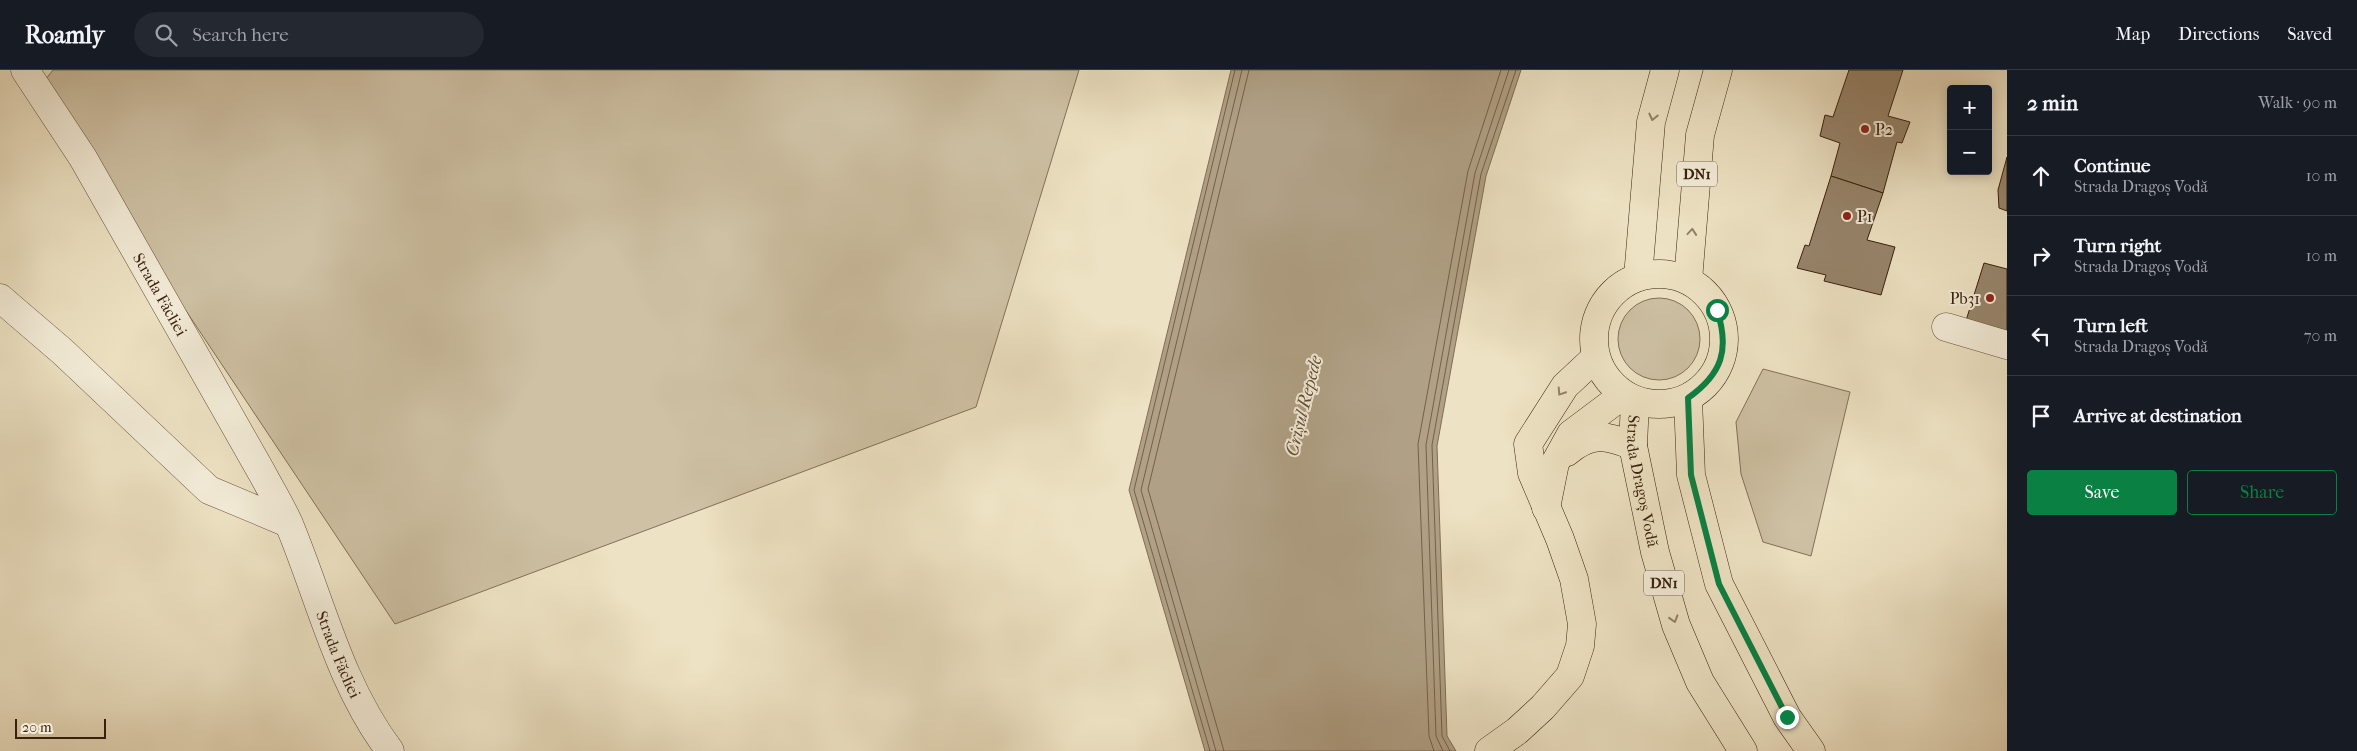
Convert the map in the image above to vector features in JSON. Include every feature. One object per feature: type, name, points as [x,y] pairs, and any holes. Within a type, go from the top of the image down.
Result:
[{"type":"main road","points":[[1638,277],[1651,122],[1665,70]]},
{"type":"main road","name":"DN1","points":[[1688,280],[1700,135],[1718,70]]},
{"type":"main road","name":"Strada Dragoș Vodă","points":[[1663,274],[1688,280],[1705,293],[1717,310],[1724,329],[1724,350],[1717,370],[1704,386],[1688,398],[1662,405],[1629,398],[1606,379],[1596,358],[1593,338],[1596,318],[1606,300],[1620,286],[1638,277],[1663,274]]},
{"type":"main road","points":[[1489,751],[1518,731],[1543,707],[1570,676],[1580,646],[1582,624],[1574,579],[1560,539],[1532,473],[1528,444],[1565,386],[1596,358]]},
{"type":"main road","points":[[1546,508],[1554,462],[1571,434],[1629,398]]},
{"type":"main road","name":"Strada Dragoș Vodă","points":[[1629,398],[1633,446],[1655,552],[1676,625],[1700,682],[1743,751]]},
{"type":"main road","points":[[1688,398],[1691,475],[1719,584],[1787,717],[1811,751]]},
{"type":"main road","points":[[1554,462],[1573,447],[1594,437],[1608,436],[1633,446]]},
{"type":"street","name":"Strada Făcliei","points":[[25,70],[84,158],[288,523],[336,654],[364,713],[390,751]]},
{"type":"street","points":[[0,298],[63,352],[210,490],[288,523]]},
{"type":"street","points":[[1946,326],[2007,346]]},
{"type":"shaded area","points":[[53,70],[1079,70],[976,407],[395,624],[38,89]]},
{"type":"shaded area","points":[[1659,298],[1675,301],[1688,310],[1697,323],[1700,339],[1697,355],[1688,368],[1675,377],[1659,380],[1643,377],[1630,368],[1621,355],[1618,339],[1621,323],[1630,310],[1643,301]]},
{"type":"shaded area","points":[[1763,369],[1850,392],[1811,556],[1763,542],[1741,474],[1736,422]]},
{"type":"water","name":"Crișul Repede","points":[[1231,70],[1521,70],[1486,176],[1437,446],[1447,736],[1456,751],[1205,751],[1129,490]]},
{"type":"building","name":"P2","points":[[1849,70],[1903,70],[1888,116],[1910,122],[1902,143],[1897,142],[1883,193],[1831,176],[1840,143],[1820,136],[1825,115],[1833,117]]},
{"type":"building","points":[[2007,157],[2007,211],[1999,208],[1998,190]]},
{"type":"building","name":"P1","points":[[1831,176],[1883,193],[1867,240],[1895,247],[1881,295],[1824,281],[1826,275],[1797,268],[1805,245],[1809,246]]},
{"type":"building","name":"Pb31","points":[[1984,263],[2007,269],[2007,339],[1964,327]]},
{"type":"place","name":"P2","points":[[1865,129]]},
{"type":"place","name":"P1","points":[[1847,216]]},
{"type":"place","name":"Pb31","points":[[1990,298]]},
{"type":"route","points":[[1717,310],[1724,329],[1724,350],[1717,370],[1704,386],[1688,398],[1691,475],[1719,584],[1787,717]]}]
